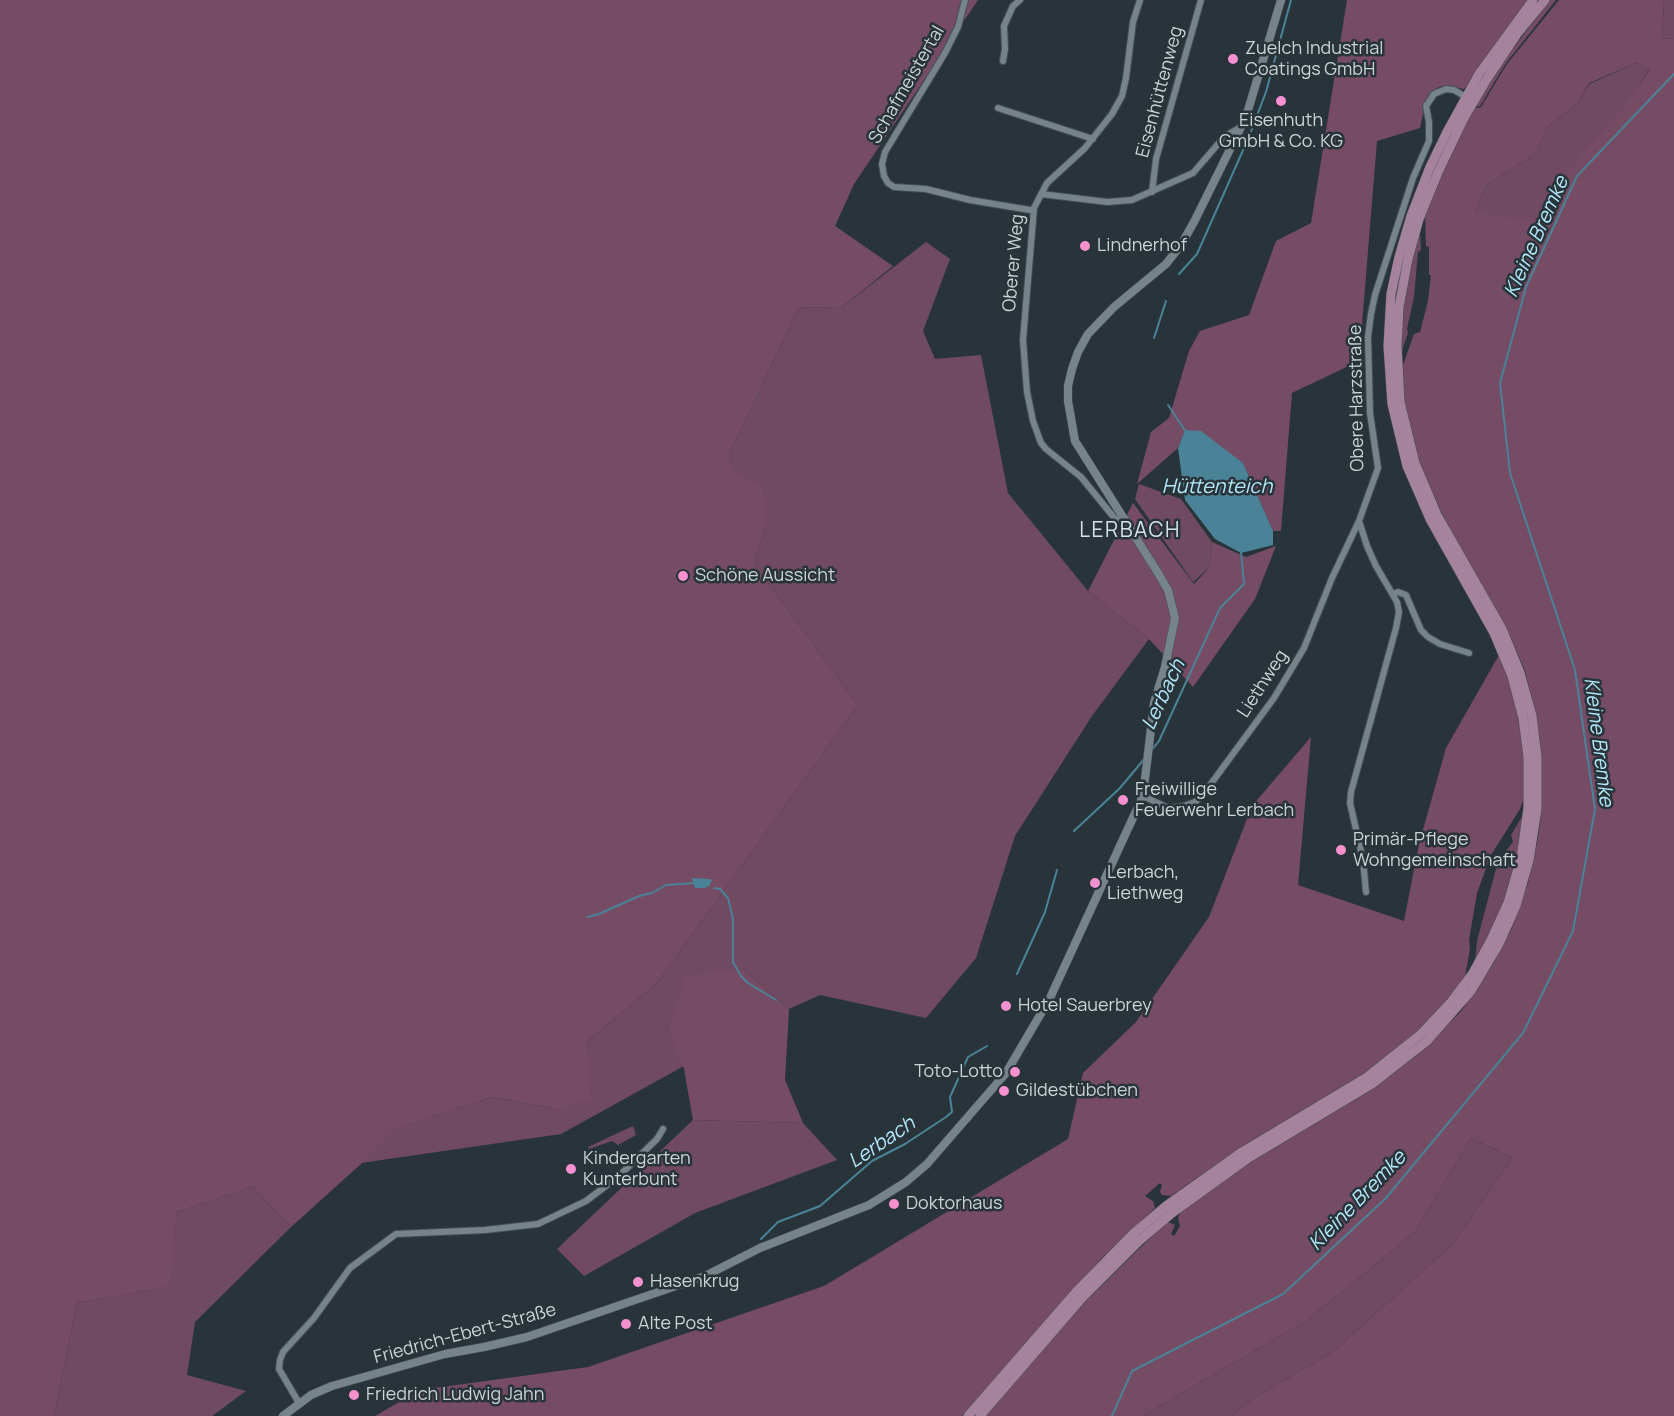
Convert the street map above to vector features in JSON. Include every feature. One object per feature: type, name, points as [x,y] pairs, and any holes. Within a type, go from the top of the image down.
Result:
[{"type":"main road","points":[[968,1416],[1076,1292],[1134,1233],[1166,1206],[1242,1152],[1367,1077],[1421,1034],[1451,1002],[1473,973],[1508,903],[1521,858],[1529,801],[1528,757],[1523,718],[1512,676],[1499,643],[1430,519],[1407,466],[1392,404],[1388,363],[1391,294],[1406,230],[1430,167],[1466,97],[1493,53],[1533,0]]},
{"type":"main road","points":[[980,1416],[1082,1298],[1139,1240],[1172,1213],[1247,1160],[1372,1084],[1427,1041],[1471,991],[1499,944],[1516,906],[1529,860],[1537,809],[1537,767],[1532,717],[1520,673],[1502,629],[1437,515],[1415,463],[1400,402],[1396,364],[1400,301],[1408,259],[1419,219],[1438,170],[1487,79],[1517,34],[1545,0]]},
{"type":"street","name":"Schafmeistertal","points":[[965,0],[957,27],[945,53],[885,152],[882,165],[884,176],[894,187],[926,189],[970,200],[1030,210]]},
{"type":"street","points":[[1003,61],[1004,26],[1013,6],[1020,0]]},
{"type":"street","name":"Oberer Weg","points":[[1126,519],[1116,520],[1082,477],[1044,447],[1034,421],[1025,381],[1023,340],[1033,211],[1052,177],[1093,139],[1122,96],[1133,22],[1140,0]]},
{"type":"street","name":"Eisenhüttenweg","points":[[1152,192],[1156,159],[1201,0]]},
{"type":"street","name":"Friedrich-Ebert-Straße","points":[[283,1416],[319,1391],[352,1379],[445,1354],[527,1337],[705,1276],[760,1248],[859,1209],[906,1182],[927,1164],[996,1085],[1050,998],[1143,796],[1149,764],[1154,703],[1166,667],[1175,618],[1168,590],[1072,435],[1068,386],[1072,369],[1088,334],[1166,264],[1181,245],[1242,127],[1281,0]]},
{"type":"street","name":"Obere Harzstraße","points":[[1359,521],[1378,468],[1370,413],[1368,338],[1375,295],[1413,178],[1429,141],[1430,122],[1426,106],[1440,90],[1455,90],[1466,97]]},
{"type":"street","points":[[998,108],[1093,139]]},
{"type":"street","points":[[1041,194],[1079,200],[1111,202],[1132,200],[1196,170],[1225,136],[1242,127]]},
{"type":"street","points":[[1359,521],[1367,546],[1393,594],[1399,612],[1351,792],[1350,803],[1363,861],[1366,892]]},
{"type":"street","name":"Liethweg","points":[[1143,796],[1168,808],[1184,806],[1195,802],[1202,796],[1274,698],[1304,648],[1332,578],[1359,521]]},
{"type":"street","points":[[1393,594],[1398,592],[1406,595],[1421,630],[1428,637],[1440,644],[1469,653]]},
{"type":"street","points":[[299,1403],[279,1369],[283,1352],[314,1318],[350,1268],[396,1234],[485,1230],[538,1224],[586,1201],[611,1182],[657,1139],[663,1129]]},
{"type":"shaded area","points":[[0,0],[978,0],[854,184],[835,226],[893,266],[841,308],[799,307],[729,455],[735,471],[762,488],[766,525],[754,564],[858,705],[657,983],[586,1042],[591,1100],[556,1109],[492,1097],[394,1129],[361,1164],[291,1227],[253,1187],[177,1212],[169,1287],[77,1303],[54,1416],[0,1416]]},
{"type":"shaded area","points":[[1347,0],[1528,0],[1464,89],[1439,87],[1426,99],[1420,128],[1377,141],[1359,361],[1292,393],[1281,531],[1273,531],[1243,463],[1185,430],[1178,448],[1137,484],[1151,432],[1169,418],[1189,351],[1200,331],[1249,315],[1276,241],[1311,223]]},
{"type":"shaded area","points":[[1550,0],[1556,0],[1506,63],[1480,106],[1475,107],[1505,59]]},
{"type":"shaded area","points":[[1559,0],[1664,0],[1662,39],[1674,38],[1674,1416],[1231,1416],[1248,1402],[1334,1351],[1453,1244],[1512,1158],[1471,1138],[1415,1232],[1306,1321],[1142,1416],[985,1416],[1086,1301],[1168,1222],[1175,1225],[1171,1234],[1174,1236],[1180,1226],[1178,1218],[1181,1211],[1249,1163],[1374,1088],[1429,1044],[1462,1010],[1495,961],[1511,930],[1528,883],[1542,808],[1541,756],[1536,715],[1525,671],[1506,627],[1458,544],[1426,482],[1404,401],[1402,368],[1414,334],[1420,332],[1428,301],[1431,275],[1429,275],[1429,247],[1426,246],[1425,214],[1473,109],[1481,107],[1507,64]],"holes":[[[1636,63],[1650,69],[1630,99],[1569,171],[1552,226],[1546,235],[1533,221],[1475,212],[1486,185],[1537,153],[1546,128],[1577,104],[1589,83]]]},
{"type":"shaded area","points":[[1664,0],[1674,0],[1674,38],[1662,39]]},
{"type":"shaded area","points":[[1636,63],[1650,68],[1546,235],[1475,212],[1486,185],[1537,153],[1546,128],[1577,104],[1589,84]]},
{"type":"shaded area","points":[[1420,231],[1421,250],[1418,252],[1414,297],[1408,333],[1401,353],[1403,307]]},
{"type":"shaded area","points":[[926,242],[950,259],[923,331],[935,359],[981,355],[1008,493],[1088,591],[1149,639],[1092,716],[1015,836],[976,958],[926,1018],[820,995],[789,1009],[743,969],[684,1066],[561,1134],[361,1163],[393,1129],[492,1097],[556,1109],[586,1042],[657,983],[858,705],[754,564],[766,525],[735,471],[729,455],[799,307],[841,308]]},
{"type":"shaded area","points":[[1139,484],[1181,499],[1212,542],[1209,568],[1193,582],[1135,499]]},
{"type":"shaded area","points":[[1133,503],[1194,584],[1209,568],[1212,542],[1246,557],[1276,546],[1255,599],[1193,687],[1149,639],[1088,591]]},
{"type":"shaded area","points":[[1499,655],[1508,677],[1519,718],[1524,757],[1525,794],[1520,809],[1491,855],[1477,893],[1465,977],[1419,1030],[1365,1073],[1240,1148],[1171,1196],[1162,1195],[1160,1183],[1145,1196],[1153,1201],[1155,1208],[1101,1259],[962,1416],[375,1416],[420,1390],[588,1367],[824,1286],[1068,1139],[1083,1073],[1136,1022],[1209,917],[1252,806],[1311,737],[1298,885],[1404,921],[1419,844],[1446,748]]},
{"type":"shaded area","points":[[1523,818],[1517,858],[1504,902],[1475,962],[1477,941],[1498,861],[1513,842],[1511,835]]},
{"type":"shaded area","points":[[743,969],[789,1009],[785,1080],[803,1123],[693,1120],[684,1069],[669,1031],[685,976]]},
{"type":"shaded area","points":[[693,1120],[803,1123],[837,1160],[695,1213],[584,1276],[557,1249]]},
{"type":"shaded area","points":[[633,1126],[636,1135],[618,1145],[612,1141],[589,1149],[588,1147]]},
{"type":"shaded area","points":[[1471,1138],[1512,1158],[1453,1244],[1334,1351],[1248,1402],[1231,1416],[1142,1416],[1306,1321],[1415,1232]]},
{"type":"shaded area","points":[[253,1187],[291,1227],[195,1322],[187,1375],[246,1391],[212,1416],[54,1416],[77,1303],[168,1287],[177,1212]]},
{"type":"water","name":"Hüttenteich","points":[[1185,430],[1201,431],[1243,463],[1273,531],[1273,545],[1241,553],[1215,539],[1185,500],[1178,448]]},
{"type":"water","points":[[692,878],[712,881],[705,888],[695,888]]},
{"type":"waterway","name":"Lerbach","points":[[1179,274],[1197,254],[1248,139],[1266,92],[1291,0]]},
{"type":"waterway","name":"Kleine Bremke","points":[[1112,1416],[1132,1371],[1283,1294],[1385,1199],[1523,1033],[1573,931],[1595,809],[1575,670],[1510,473],[1500,383],[1526,287],[1577,176],[1674,74]]},
{"type":"waterway","name":"Lerbach","points":[[1154,338],[1166,301]]},
{"type":"waterway","name":"Lerbach","points":[[1168,405],[1186,432]]},
{"type":"waterway","name":"Lerbach","points":[[1151,751],[1159,741],[1220,608],[1244,584],[1241,552]]},
{"type":"waterway","name":"Lerbach","points":[[1074,831],[1120,788],[1145,758]]},
{"type":"waterway","name":"Lerbach","points":[[1017,974],[1045,912],[1057,870]]},
{"type":"waterway","points":[[588,917],[652,893],[666,885],[695,883]]},
{"type":"waterway","points":[[714,888],[720,889],[728,898],[733,919],[733,962],[748,983],[776,1000]]},
{"type":"waterway","name":"Lerbach","points":[[761,1239],[778,1222],[820,1206],[872,1161],[905,1144],[952,1112],[950,1097],[968,1057],[987,1046]]},
{"type":"place","name":"Zuelch Industrial Coatings GmbH","points":[[1233,59]]},
{"type":"place","name":"Eisenhuth GmbH & Co. KG","points":[[1281,101]]},
{"type":"place","name":"Lindnerhof","points":[[1085,246]]},
{"type":"place","name":"Schöne Aussicht","points":[[683,576]]},
{"type":"place","name":"Freiwillige Feuerwehr Lerbach","points":[[1123,800]]},
{"type":"place","name":"Primär-Pflege Wohngemeinschaft","points":[[1341,850]]},
{"type":"place","name":"Lerbach, Liethweg","points":[[1095,883]]},
{"type":"place","name":"Hotel Sauerbrey","points":[[1006,1006]]},
{"type":"place","name":"Toto-Lotto","points":[[1015,1072]]},
{"type":"place","name":"Gildestübchen","points":[[1004,1091]]},
{"type":"place","name":"Kindergarten Kunterbunt","points":[[571,1169]]},
{"type":"place","name":"Doktorhaus","points":[[894,1204]]},
{"type":"place","name":"Hasenkrug","points":[[638,1282]]},
{"type":"place","name":"Alte Post","points":[[626,1324]]},
{"type":"place","name":"Friedrich Ludwig Jahn","points":[[354,1395]]},
{"type":"district","name":"LERBACH","points":[[1130,531]]}]
